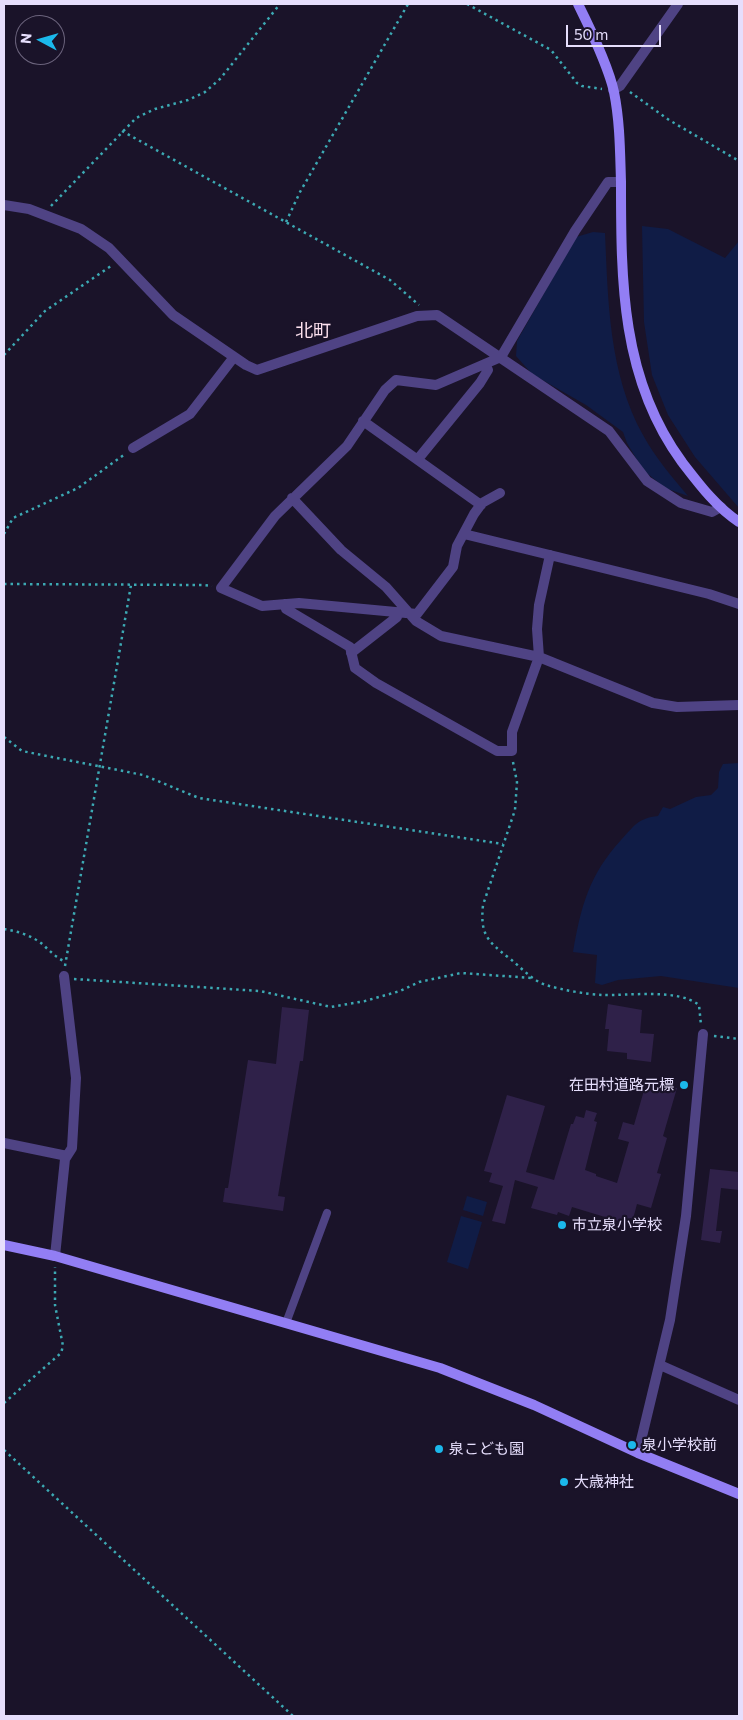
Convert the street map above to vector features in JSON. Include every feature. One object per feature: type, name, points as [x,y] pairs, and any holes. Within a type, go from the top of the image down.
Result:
[{"type":"street","points":[[578,4],[617,88],[622,150],[620,182],[624,289],[630,343],[639,378],[652,414],[670,445],[694,478],[721,508],[739,522]]},
{"type":"street","points":[[617,88],[678,4]]},
{"type":"street","points":[[500,493],[481,505],[457,546],[452,567],[446,578],[417,614],[410,615],[299,603],[262,606],[221,588],[276,516],[292,498],[347,446],[385,390],[396,380],[436,384],[486,365],[501,357],[574,231],[608,182],[620,182]]},
{"type":"street","points":[[4,205],[29,209],[43,214],[81,230],[109,248],[173,315],[234,357],[257,370],[417,316],[437,315],[609,431],[647,481],[681,503],[712,512],[721,508]]},
{"type":"street","points":[[133,448],[190,414],[234,357]]},
{"type":"street","points":[[418,459],[480,383],[488,370],[486,365]]},
{"type":"street","points":[[363,421],[481,505]]},
{"type":"street","points":[[292,498],[341,550],[386,587],[416,621],[441,636],[539,657],[653,703],[677,707],[739,706]]},
{"type":"street","points":[[464,534],[709,594],[739,604]]},
{"type":"street","points":[[285,604],[286,609],[350,647],[355,668],[376,683],[497,750],[512,752],[512,732],[539,657],[537,629],[550,555]]},
{"type":"street","points":[[351,653],[396,616],[397,613]]},
{"type":"street","points":[[55,1256],[67,1156],[72,1148],[76,1078],[64,976]]},
{"type":"street","points":[[638,1453],[670,1320],[686,1216],[703,1034]]},
{"type":"street","points":[[4,1143],[67,1156]]},
{"type":"street","points":[[4,1245],[55,1256],[440,1368],[534,1405],[638,1453],[739,1494]]},
{"type":"street","points":[[660,1365],[739,1400]]},
{"type":"lane","points":[[286,1323],[327,1214]]},
{"type":"path","points":[[43,214],[136,118],[155,109],[188,100],[205,92],[220,78],[280,4]]},
{"type":"path","points":[[286,222],[300,192],[408,4]]},
{"type":"path","points":[[467,4],[550,50],[577,83],[582,86],[617,88],[739,161]]},
{"type":"path","points":[[122,131],[390,280],[418,303],[423,316]]},
{"type":"path","points":[[4,355],[45,312],[121,260]]},
{"type":"path","points":[[4,534],[13,518],[78,488],[133,448]]},
{"type":"path","points":[[4,584],[202,584],[221,588]]},
{"type":"path","points":[[131,585],[64,976],[80,980],[260,991],[330,1007],[374,999],[400,992],[419,982],[461,972],[532,978]]},
{"type":"path","points":[[4,737],[22,751],[143,775],[199,798],[503,844]]},
{"type":"path","points":[[512,752],[517,782],[515,810],[483,905],[482,921],[485,935],[490,943],[532,978],[546,985],[600,995],[656,995],[691,999],[699,1005],[703,1034],[739,1039]]},
{"type":"path","points":[[4,928],[18,931],[39,942],[60,960],[66,962]]},
{"type":"path","points":[[4,1403],[61,1353],[63,1346],[55,1306],[55,1256]]},
{"type":"path","points":[[4,1450],[293,1716]]},
{"type":"water","points":[[642,226],[668,229],[725,258],[739,241],[739,508],[695,457],[668,415],[652,375],[644,322]]},
{"type":"water","points":[[593,232],[605,233],[612,337],[623,387],[643,435],[688,496],[665,488],[643,470],[627,443],[623,432],[586,405],[532,374],[516,356],[517,341],[576,237]]},
{"type":"water","points":[[739,763],[739,988],[661,976],[618,980],[602,985],[595,983],[597,955],[573,952],[583,906],[601,866],[621,840],[641,821],[658,816],[663,807],[670,809],[696,797],[711,795],[718,788],[719,772],[723,764]]},
{"type":"water","points":[[467,1196],[487,1202],[483,1216],[463,1210]]},
{"type":"water","points":[[461,1216],[482,1222],[468,1269],[447,1262]]},
{"type":"building","points":[[608,1004],[642,1010],[640,1033],[654,1034],[651,1062],[627,1059],[627,1053],[607,1051],[609,1029],[605,1029]]},
{"type":"building","points":[[282,1007],[309,1010],[303,1061],[300,1061],[278,1196],[285,1197],[283,1211],[223,1202],[225,1188],[228,1188],[248,1060],[276,1064]]},
{"type":"building","points":[[647,1080],[677,1088],[663,1136],[667,1138],[657,1173],[661,1174],[651,1208],[637,1204],[633,1219],[630,1218],[628,1224],[572,1207],[569,1216],[558,1212],[557,1215],[531,1208],[538,1187],[515,1180],[505,1224],[492,1221],[503,1186],[489,1182],[492,1173],[484,1171],[507,1095],[545,1106],[526,1172],[554,1180],[571,1124],[573,1124],[576,1116],[584,1118],[586,1110],[597,1113],[594,1121],[597,1122],[585,1170],[617,1183],[629,1142],[618,1139],[623,1122],[634,1125]]},
{"type":"building","points":[[710,1169],[739,1172],[739,1190],[721,1188],[716,1231],[722,1231],[720,1243],[701,1240]]},
{"type":"place","name":"在田村道路元標","points":[[684,1085]]},
{"type":"place","name":"市立泉小学校","points":[[562,1225]]},
{"type":"place","name":"泉小学校前","points":[[632,1445]]},
{"type":"place","name":"泉こども園","points":[[439,1449]]},
{"type":"place","name":"大歳神社","points":[[564,1482]]},
{"type":"district","name":"北町","points":[[313,331]]}]
